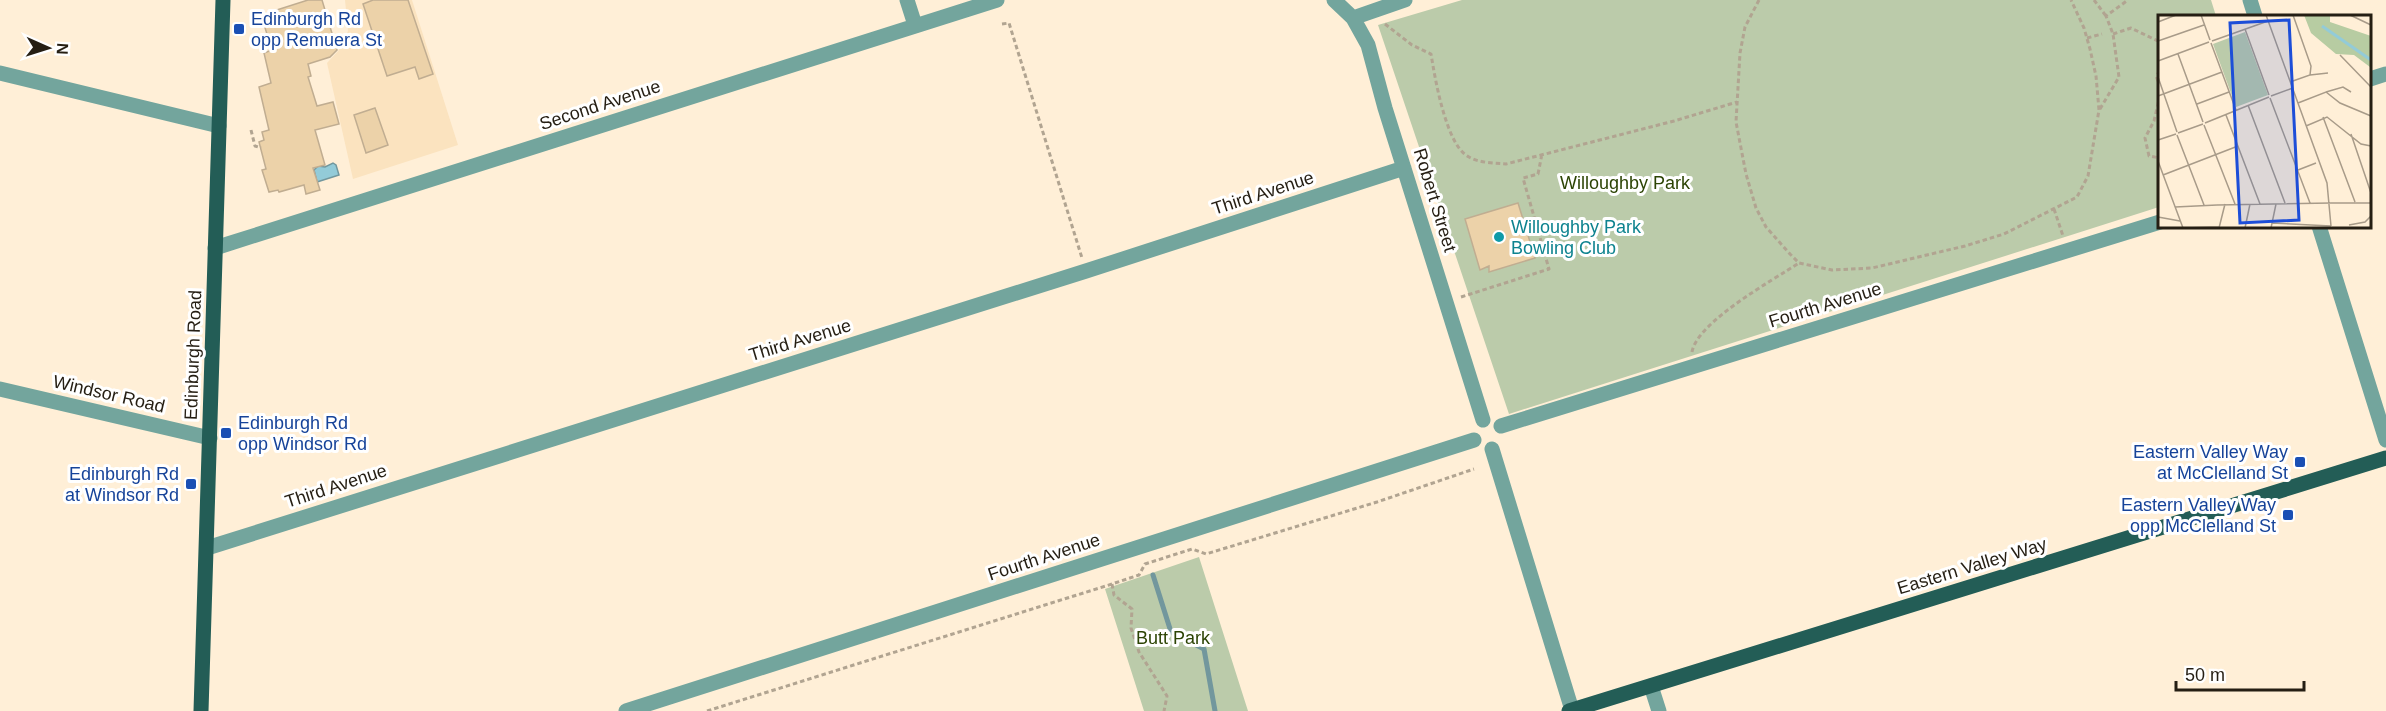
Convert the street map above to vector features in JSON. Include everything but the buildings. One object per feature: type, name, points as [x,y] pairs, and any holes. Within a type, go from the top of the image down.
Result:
[{"type":"main road","name":"Edinburgh Road","points":[[201,711],[223,0]]},
{"type":"main road","name":"Eastern Valley Way","points":[[1570,710],[2386,458]]},
{"type":"street","points":[[907,0],[915,25]]},
{"type":"street","name":"Second Avenue","points":[[215,248],[997,0]]},
{"type":"street","name":"Robert Street","points":[[1334,0],[1353,18],[1368,45],[1385,108],[1483,420]]},
{"type":"street","points":[[1353,18],[1405,0]]},
{"type":"street","points":[[2250,0],[2255,15]]},
{"type":"street","points":[[0,74],[219,126]]},
{"type":"street","points":[[2371,79],[2386,74]]},
{"type":"street","name":"Third Avenue","points":[[207,548],[1086,271],[1404,168]]},
{"type":"street","name":"Fourth Avenue","points":[[1501,426],[2158,223]]},
{"type":"street","points":[[2320,228],[2386,440]]},
{"type":"street","name":"Windsor Road","points":[[0,389],[210,438]]},
{"type":"street","points":[[1483,420],[1496,421],[1501,426],[1503,437],[1492,449],[1484,448],[1474,440],[1476,426],[1483,420]]},
{"type":"street","name":"Fourth Avenue","points":[[626,711],[1474,440]]},
{"type":"street","points":[[1492,449],[1570,710]]},
{"type":"street","points":[[1651,686],[1659,711]]},
{"type":"path","points":[[1759,0],[1745,27],[1740,53],[1736,122],[1756,208],[1766,227],[1799,263],[1832,270],[1872,268],[1985,240],[2004,234],[2077,197],[2088,176],[2099,110],[2096,75],[2087,38],[2071,0]]},
{"type":"path","points":[[2094,0],[2106,16],[2113,34],[2119,77],[2099,110]]},
{"type":"path","points":[[2106,16],[2128,0]]},
{"type":"path","points":[[1002,24],[1009,22],[1086,271]]},
{"type":"path","points":[[1383,22],[1412,45],[1431,54],[1437,86],[1453,138],[1458,149],[1468,157],[1506,165],[1737,102]]},
{"type":"path","points":[[2113,34],[2131,28],[2158,41]]},
{"type":"path","points":[[2087,38],[2102,34]]},
{"type":"path","points":[[2158,104],[2154,121],[2145,138],[2149,156],[2158,158]]},
{"type":"path","points":[[251,130],[255,146],[261,148]]},
{"type":"path","points":[[1446,302],[1549,269],[1522,178],[1538,174],[1542,154]]},
{"type":"path","points":[[2054,209],[2068,250]]},
{"type":"path","points":[[1688,368],[1693,346],[1704,329],[1799,263]]},
{"type":"path","points":[[708,711],[1139,575],[1144,564],[1192,549],[1206,554],[1474,469]]},
{"type":"path","points":[[1112,584],[1114,595],[1132,609],[1131,628],[1139,652],[1167,696],[1164,711]]},
{"type":"shaded area","points":[[345,0],[412,0],[458,145],[353,179],[327,63],[339,50],[348,31]]},
{"type":"green space","name":"Willoughby Park","points":[[1462,0],[2211,0],[2216,15],[2158,15],[2158,207],[1509,414],[1378,25]]},
{"type":"green space","name":"Butt Park","points":[[1199,557],[1248,711],[1144,711],[1105,589]]},
{"type":"water","points":[[333,163],[339,175],[317,182],[314,170],[318,166],[325,167]]},
{"type":"waterway","points":[[1153,575],[1171,632],[1204,649],[1215,711]]},
{"type":"place","name":"Edinburgh Rd opp Remuera St","points":[[239,29]]},
{"type":"place","name":"Willoughby Park Bowling Club","points":[[1499,237]]},
{"type":"place","name":"Edinburgh Rd opp Windsor Rd","points":[[226,433]]},
{"type":"place","name":"Eastern Valley Way at McClelland St","points":[[2300,462]]},
{"type":"place","name":"Edinburgh Rd at Windsor Rd","points":[[191,484]]},
{"type":"place","name":"Eastern Valley Way opp McClelland St","points":[[2288,515]]}]
